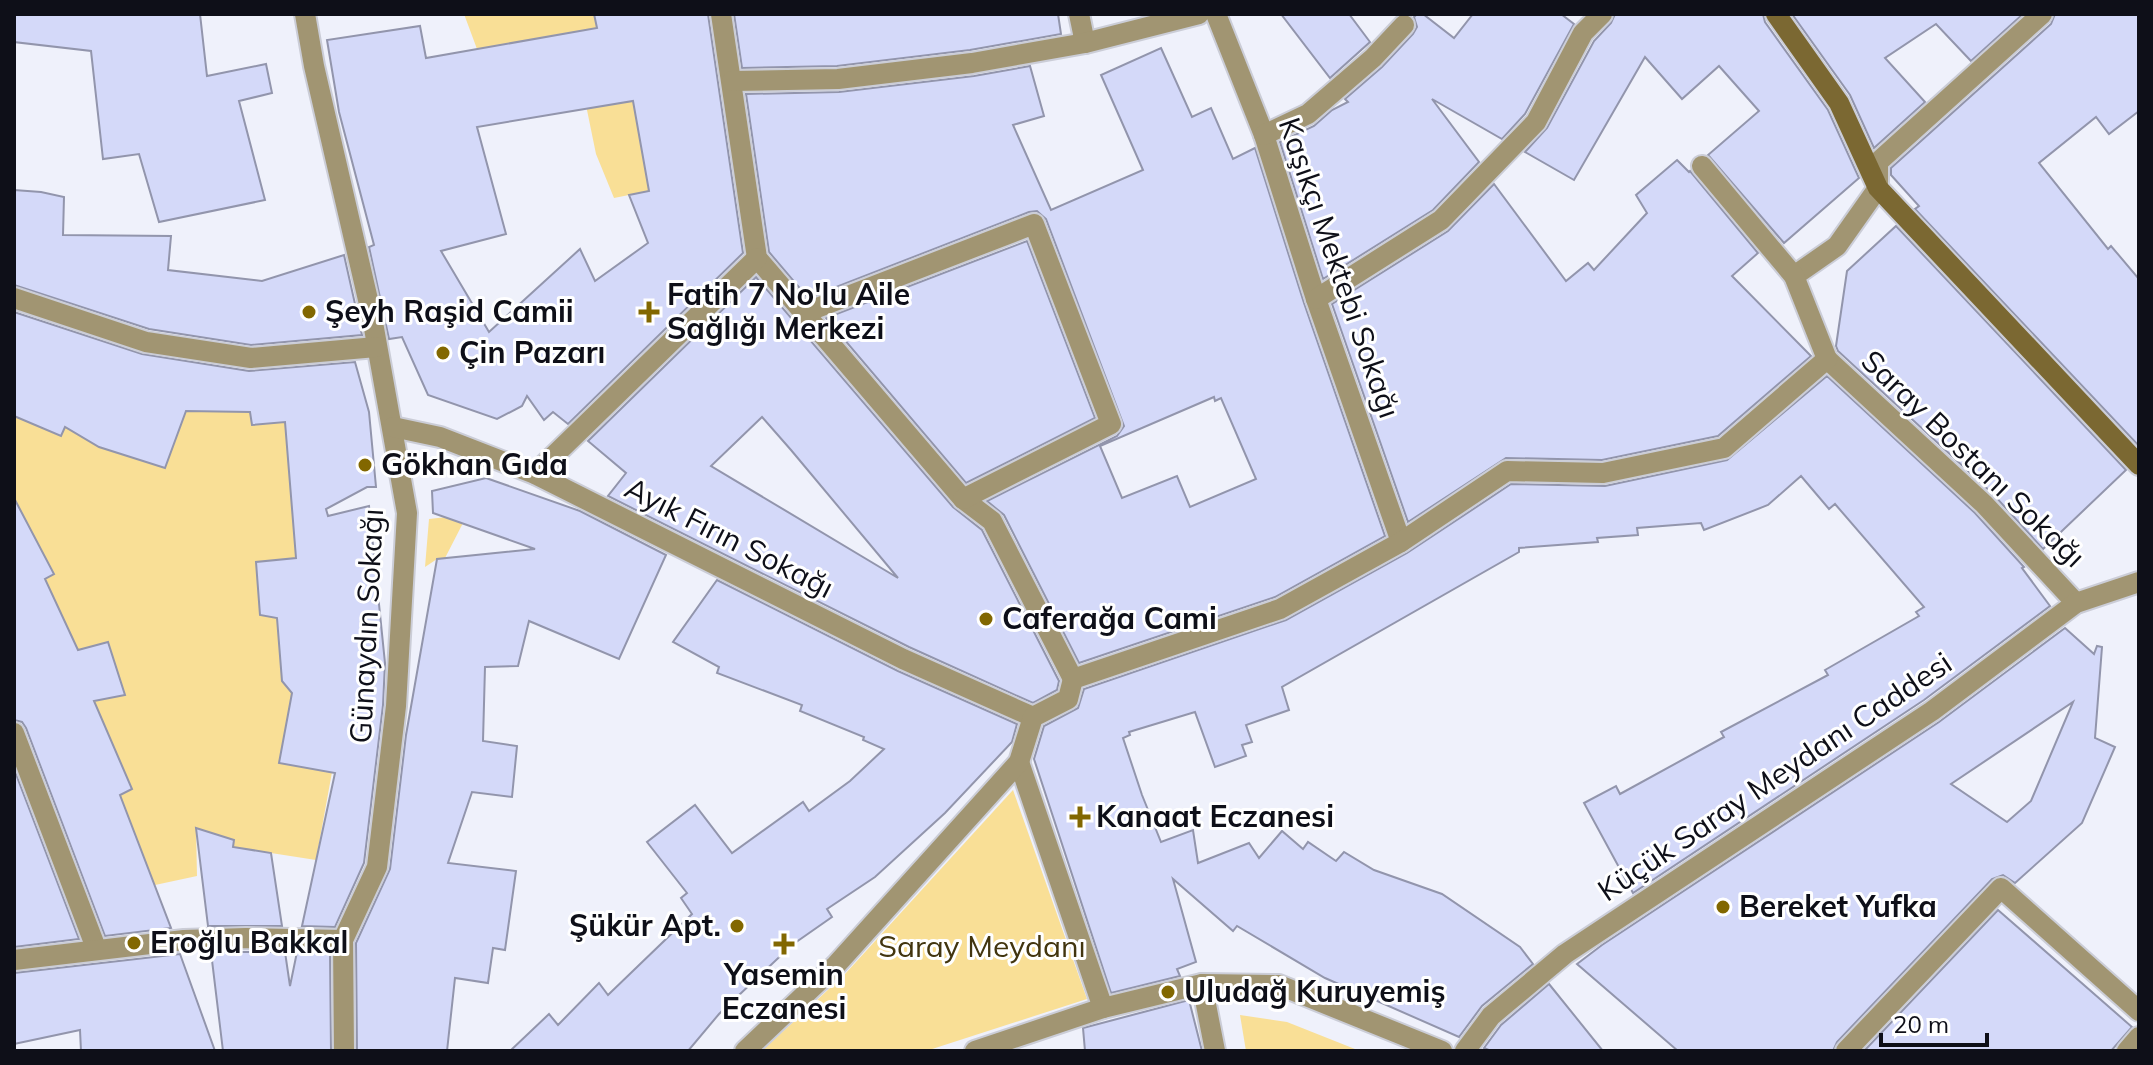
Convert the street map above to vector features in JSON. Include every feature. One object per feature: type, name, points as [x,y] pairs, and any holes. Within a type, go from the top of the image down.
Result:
[{"type":"main road","points":[[1776,14],[1839,103],[1878,188],[2139,465]]},
{"type":"street","name":"Günaydın Sokağı","points":[[305,14],[314,66],[372,317],[407,513],[396,706],[377,867],[343,940],[344,1051]]},
{"type":"street","points":[[721,14],[757,258],[963,499],[992,521],[1073,679],[1068,699],[1033,717],[1019,762],[836,965],[745,1051]]},
{"type":"street","points":[[1079,14],[1085,43]]},
{"type":"street","points":[[732,81],[838,79],[972,63],[1085,43],[1199,14]]},
{"type":"street","name":"Kaşıkçı Mektebi Sokağı","points":[[1216,14],[1264,135],[1316,299],[1401,542]]},
{"type":"street","points":[[1316,299],[1441,220],[1536,122],[1583,33],[1602,14]]},
{"type":"street","points":[[1794,276],[1837,246],[1878,188],[1878,162],[2042,14]]},
{"type":"street","points":[[1264,135],[1308,114],[1373,58],[1404,25]]},
{"type":"street","points":[[1073,679],[1280,609],[1401,542],[1507,471],[1603,473],[1724,448],[1827,359],[1794,276],[1702,166]]},
{"type":"street","points":[[804,313],[1034,224],[1111,424],[963,499]]},
{"type":"street","points":[[535,474],[757,258]]},
{"type":"street","points":[[14,298],[146,342],[251,358],[376,347]]},
{"type":"street","name":"Saray Bostanı Sokağı","points":[[1827,359],[1984,504],[2076,603]]},
{"type":"street","name":"Ayık Fırın Sokağı","points":[[393,427],[440,437],[535,474],[903,659],[1033,717]]},
{"type":"street","name":"Küçük Saray Meydanı Caddesi","points":[[1465,1051],[1491,1016],[1565,954],[1932,711],[2076,603],[2139,582]]},
{"type":"street","points":[[14,733],[96,948]]},
{"type":"street","points":[[1019,762],[1103,1008]]},
{"type":"street","points":[[1846,1051],[2001,888],[2139,1011]]},
{"type":"street","points":[[14,960],[184,940],[343,940]]},
{"type":"street","points":[[1202,984],[1215,1051]]},
{"type":"street","points":[[975,1051],[1103,1008],[1202,984],[1279,985],[1442,1051]]},
{"type":"street","points":[[2127,1051],[2139,1037]]},
{"type":"green space","points":[[464,14],[594,14],[599,39],[633,100],[649,191],[614,198],[596,154],[571,32],[477,49]]},
{"type":"green space","points":[[172,411],[250,412],[253,425],[291,421],[289,475],[298,558],[256,562],[260,615],[283,619],[282,681],[292,693],[279,762],[332,772],[316,860],[271,853],[232,857],[234,840],[196,829],[197,876],[155,885],[120,795],[132,788],[94,701],[124,694],[109,643],[61,655],[69,632],[45,579],[54,573],[14,501],[14,416],[61,436],[65,427],[123,444],[121,454],[165,468],[176,438]]},
{"type":"green space","points":[[447,517],[463,523],[445,558],[425,567],[429,519]]},
{"type":"green space","name":"Saray Meydanı","points":[[1013,790],[1087,999],[926,1051],[762,1051],[845,974]]},
{"type":"green space","points":[[1240,1015],[1287,1022],[1360,1051],[1246,1051]]},
{"type":"building","points":[[14,14],[200,14],[207,76],[266,64],[272,93],[239,101],[265,200],[159,222],[139,154],[103,159],[91,51],[14,42]]},
{"type":"building","points":[[594,14],[708,14],[743,253],[568,424],[553,412],[544,420],[527,396],[522,406],[497,419],[428,395],[402,337],[389,339],[369,247],[374,245],[339,112],[327,40],[420,26],[426,58],[597,28]],"holes":[[[633,101],[649,191],[629,195],[648,243],[595,281],[580,249],[489,332],[441,251],[506,234],[477,127]]]},
{"type":"building","points":[[734,14],[1058,14],[1061,34],[970,50],[837,66],[742,68]]},
{"type":"building","points":[[1281,14],[1349,14],[1370,42],[1330,78]]},
{"type":"building","points":[[1423,14],[1454,38],[1473,14],[1561,14],[1574,24],[1525,114],[1502,139],[1432,99],[1479,162],[1433,210],[1323,279],[1280,142],[1314,126],[1332,110],[1348,102],[1345,99],[1382,67],[1413,34],[1417,27],[1414,17]]},
{"type":"building","points":[[1615,14],[1763,14],[1765,22],[1828,110],[1859,178],[1784,243],[1708,155],[1759,111],[1719,66],[1682,99],[1645,57],[1574,180],[1525,152],[1547,128],[1594,41]]},
{"type":"building","points":[[1792,14],[2023,14],[1971,61],[1936,24],[1885,58],[1925,102],[1874,148],[1850,95]]},
{"type":"building","points":[[2055,14],[2139,14],[2139,111],[2109,134],[2096,117],[2039,163],[2108,249],[2111,246],[2139,279],[2139,446],[1915,209],[1919,206],[1891,175],[1891,168],[2051,24]]},
{"type":"building","points":[[1161,48],[1192,117],[1211,108],[1233,159],[1255,148],[1304,303],[1385,536],[1275,597],[1079,663],[1004,515],[987,501],[1117,436],[1124,426],[1046,219],[1037,211],[1029,212],[808,298],[769,252],[746,94],[839,92],[1030,66],[1044,116],[1013,125],[1051,210],[1143,170],[1101,75]],"holes":[[[1214,397],[1215,401],[1221,398],[1256,479],[1190,507],[1177,476],[1122,498],[1100,446]]]},
{"type":"building","points":[[1677,160],[1690,171],[1758,253],[1732,276],[1811,356],[1718,436],[1602,460],[1506,458],[1408,522],[1332,304],[1448,231],[1494,184],[1566,281],[1588,263],[1594,270],[1647,213],[1636,195]]},
{"type":"building","points":[[14,190],[64,197],[63,235],[171,236],[168,270],[262,281],[344,255],[362,335],[251,345],[149,329],[14,285]]},
{"type":"building","points":[[1896,226],[2126,470],[2043,549],[1993,494],[1838,351],[1836,346],[1847,271]]},
{"type":"building","points":[[1027,241],[1095,418],[966,483],[826,318]]},
{"type":"building","points":[[756,277],[953,507],[982,530],[1059,681],[1057,690],[1033,703],[909,647],[608,496],[626,473],[588,441]],"holes":[[[762,417],[898,578],[711,466]]]},
{"type":"building","points":[[14,312],[142,354],[249,371],[355,362],[369,412],[376,487],[367,487],[326,509],[328,516],[369,506],[385,663],[364,863],[335,927],[302,926],[335,773],[279,763],[292,693],[282,681],[277,618],[260,615],[256,562],[296,558],[285,422],[252,425],[250,412],[186,411],[165,468],[99,447],[65,427],[61,436],[14,416]]},
{"type":"building","points":[[1827,376],[1975,513],[2024,567],[2050,606],[1924,700],[1633,893],[1584,803],[1616,786],[1620,794],[1724,737],[1721,732],[1828,675],[1825,670],[1919,616],[1916,612],[1924,607],[1835,504],[1829,509],[1801,476],[1768,505],[1704,530],[1701,523],[1637,528],[1638,535],[1597,538],[1598,542],[1519,548],[1519,552],[1282,687],[1289,710],[1246,725],[1252,742],[1242,745],[1246,756],[1215,767],[1195,712],[1129,732],[1130,735],[1123,738],[1161,842],[1193,830],[1198,863],[1249,843],[1259,858],[1282,831],[1303,849],[1308,842],[1336,861],[1344,852],[1374,870],[1442,894],[1520,947],[1533,964],[1482,1006],[1459,1037],[1325,978],[1237,926],[1233,931],[1173,879],[1196,962],[1177,969],[1180,976],[1111,993],[1034,759],[1044,726],[1078,708],[1084,689],[1286,620],[1407,553],[1511,484],[1605,486],[1727,460]]},
{"type":"building","points":[[486,478],[580,511],[666,555],[619,659],[529,621],[518,666],[485,667],[483,741],[517,746],[512,797],[472,792],[448,863],[516,871],[505,950],[493,948],[488,983],[455,978],[447,1051],[357,1051],[356,943],[390,869],[406,735],[437,559],[535,549],[433,513],[432,491]]},
{"type":"building","points":[[14,498],[54,574],[45,579],[78,650],[108,642],[125,695],[94,701],[132,789],[120,795],[171,928],[105,936],[26,728],[22,722],[14,720]]},
{"type":"building","points":[[717,580],[898,671],[1017,724],[1012,742],[945,813],[875,877],[827,909],[832,917],[792,945],[719,1014],[688,1051],[510,1051],[549,1014],[558,1025],[599,983],[608,995],[692,914],[681,898],[687,893],[647,842],[695,805],[732,853],[803,802],[809,811],[850,781],[884,749],[863,740],[864,737],[800,711],[802,705],[717,673],[719,667],[673,642]]},
{"type":"building","points":[[2065,628],[2094,654],[2097,646],[2102,647],[2095,738],[2115,747],[2082,823],[2015,883],[2003,875],[1992,879],[1837,1042],[1833,1051],[1678,1051],[1577,964],[1602,945],[1939,722]],"holes":[[[2073,702],[2031,801],[2007,822],[1951,784]]]},
{"type":"building","points":[[14,769],[79,939],[14,947]]},
{"type":"building","points":[[196,828],[234,840],[233,847],[271,853],[282,926],[208,926]]},
{"type":"building","points":[[1998,910],[2132,1027],[2111,1051],[1864,1051]]},
{"type":"building","points":[[211,952],[285,952],[290,986],[297,952],[330,953],[331,1051],[223,1051]]},
{"type":"building","points":[[180,954],[215,1051],[81,1051],[80,1030],[14,1044],[14,973]]},
{"type":"building","points":[[1549,984],[1603,1051],[1491,1051],[1484,1048],[1501,1025]]},
{"type":"building","points":[[1189,1000],[1202,1051],[1085,1051],[1083,1028]]},
{"type":"place","name":"Şeyh Raşid Camii","points":[[309,312]]},
{"type":"place","name":"Fatih 7 No'lu Aile Sağlığı Merkezi","points":[[649,312]]},
{"type":"place","name":"Çin Pazarı","points":[[443,353]]},
{"type":"place","name":"Gökhan Gıda","points":[[365,465]]},
{"type":"place","name":"Caferağa Cami","points":[[986,619]]},
{"type":"place","name":"Kanaat Eczanesi","points":[[1080,817]]},
{"type":"place","name":"Bereket Yufka","points":[[1723,907]]},
{"type":"place","name":"Şükür Apt.","points":[[737,926]]},
{"type":"place","name":"Eroğlu Bakkal","points":[[134,943]]},
{"type":"place","name":"Yasemin Eczanesi","points":[[784,944]]},
{"type":"place","name":"Uludağ Kuruyemiş","points":[[1168,992]]}]
